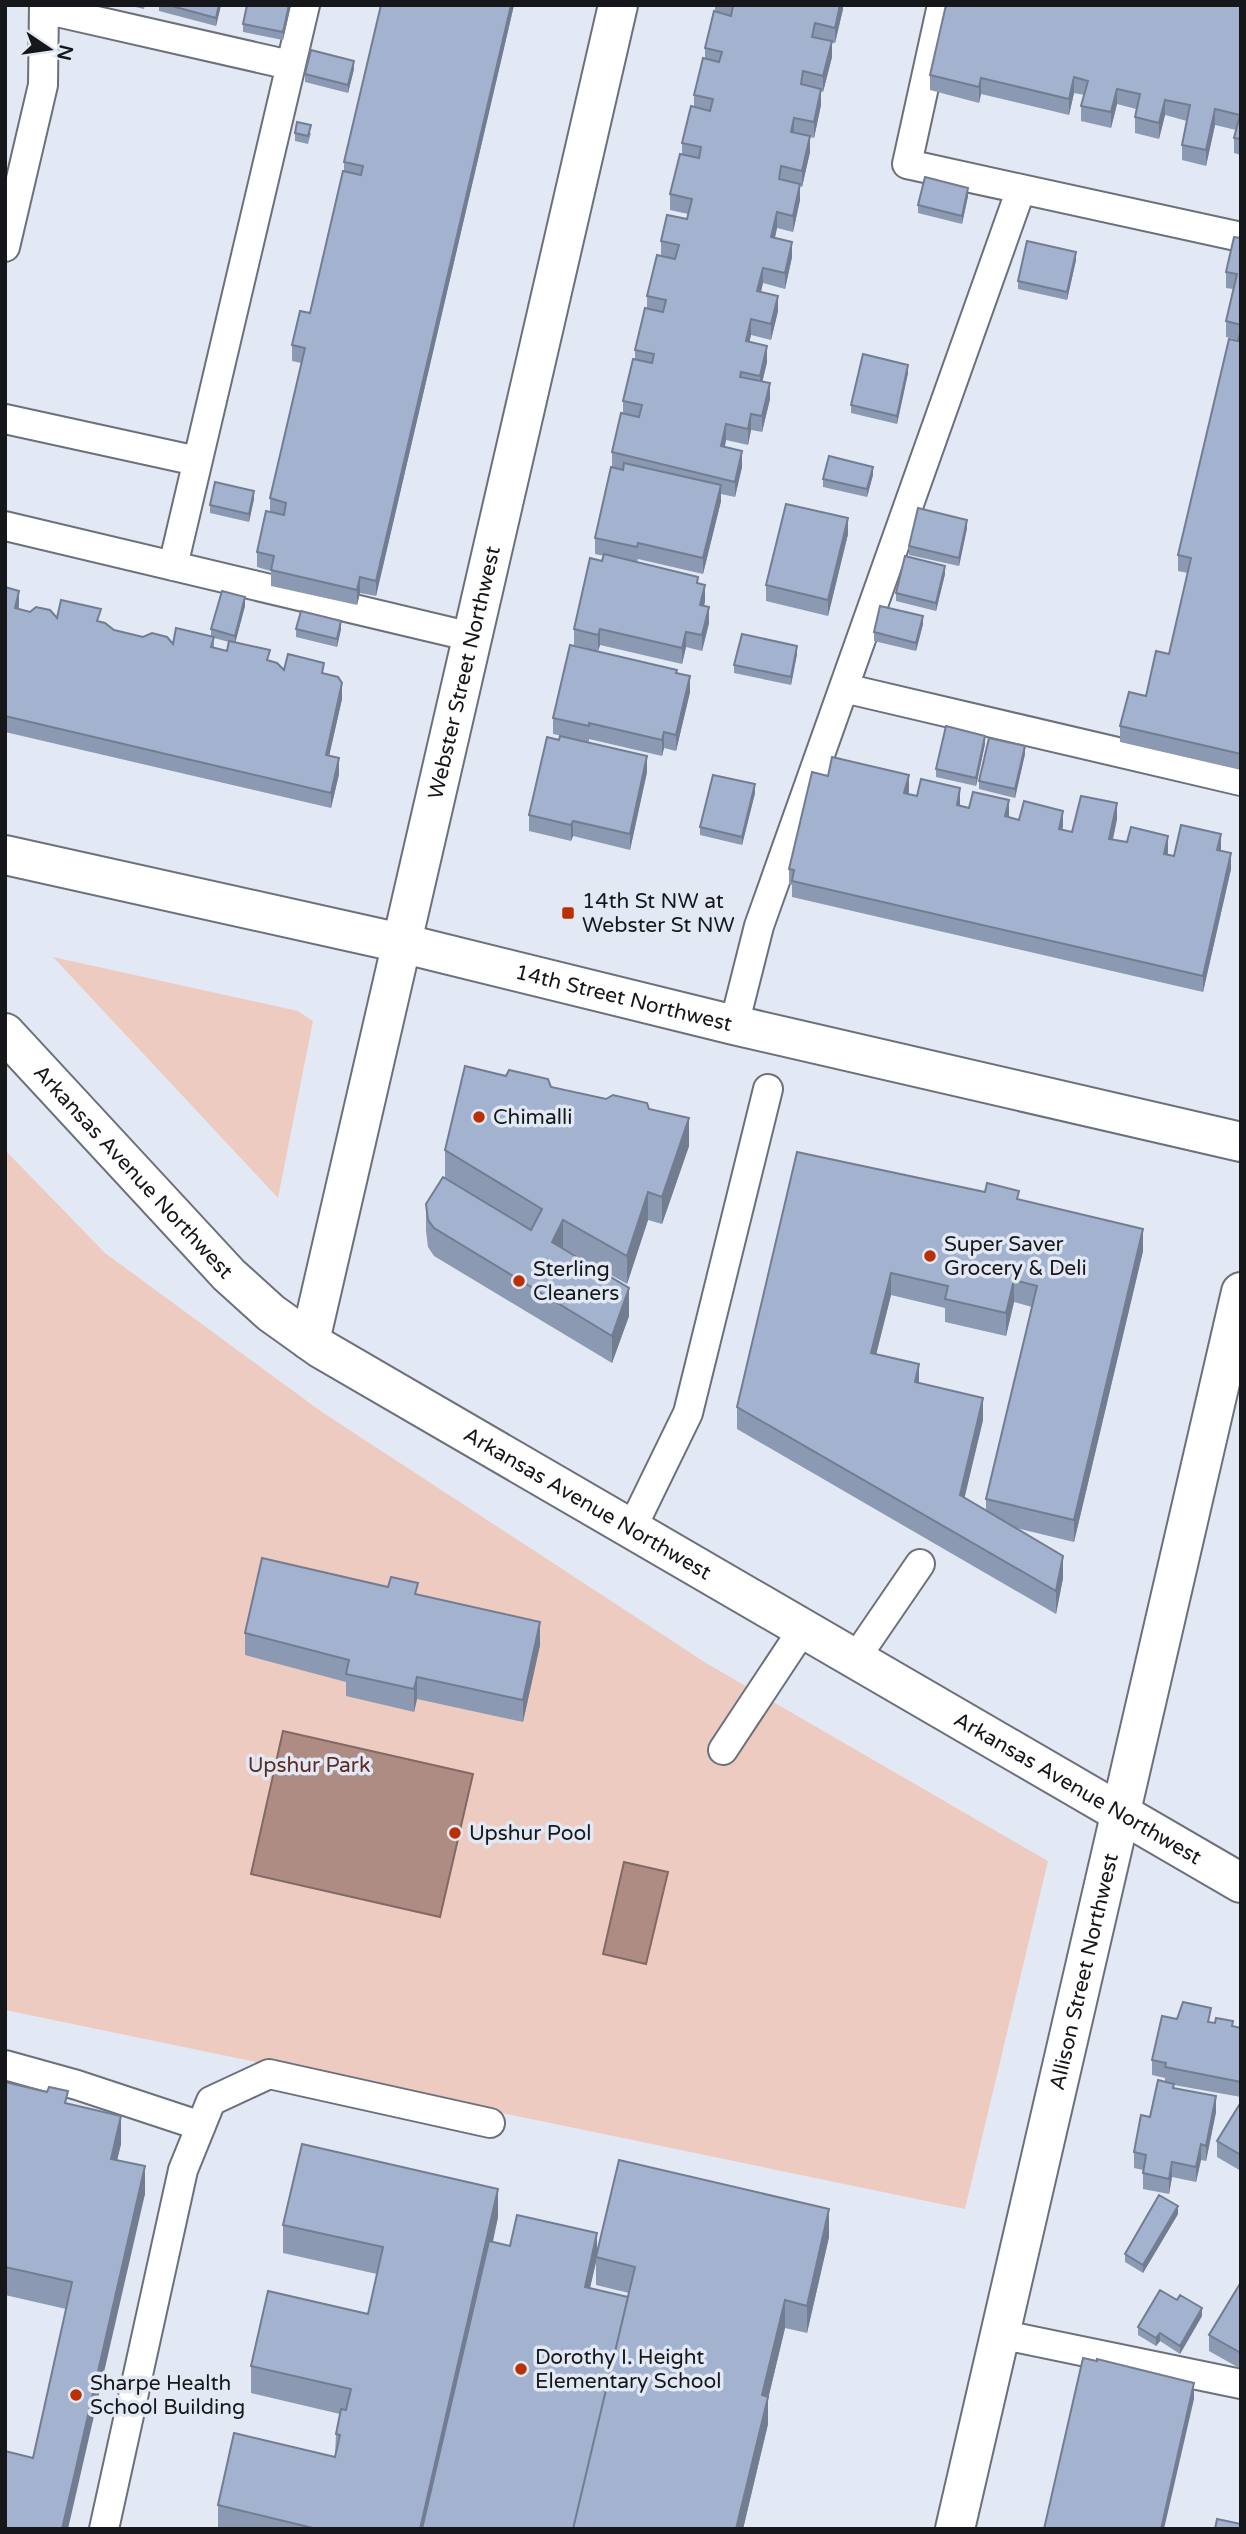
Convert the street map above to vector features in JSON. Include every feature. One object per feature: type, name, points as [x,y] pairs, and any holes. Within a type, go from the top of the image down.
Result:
[{"type":"street","name":"Webster Street Northwest","points":[[310,1341],[618,5]]},
{"type":"street","name":"14th Street Northwest","points":[[5,855],[401,943],[734,1025],[1241,1142]]},
{"type":"street","name":"Arkansas Avenue Northwest","points":[[5,1033],[229,1275],[271,1312],[336,1359],[1241,1882]]},
{"type":"street","name":"Allison Street Northwest","points":[[955,2529],[1241,1292]]},
{"type":"lane","points":[[173,566],[305,5]]},
{"type":"lane","points":[[942,5],[907,164],[1241,237]]},
{"type":"lane","points":[[5,247],[43,85],[44,7],[290,65]]},
{"type":"lane","points":[[734,1025],[759,926],[1021,188]]},
{"type":"lane","points":[[5,419],[197,461]]},
{"type":"lane","points":[[5,526],[472,637]]},
{"type":"lane","points":[[844,688],[1241,781]]},
{"type":"lane","points":[[631,1530],[688,1413],[768,1089]]},
{"type":"lane","points":[[855,1659],[920,1564]]},
{"type":"lane","points":[[723,1750],[803,1629]]},
{"type":"lane","points":[[5,2065],[77,2085],[201,2126]]},
{"type":"lane","points":[[103,2529],[183,2170],[211,2101],[269,2074],[489,2123]]},
{"type":"lane","points":[[999,2333],[1241,2384]]},
{"type":"green space","points":[[53,957],[298,1011],[313,1021],[278,1198]]},
{"type":"green space","name":"Upshur Park","points":[[5,1150],[105,1253],[322,1412],[706,1663],[1048,1861],[965,2209],[5,2010]]},
{"type":"shaded area","points":[[283,1731],[473,1774],[440,1917],[251,1874]]},
{"type":"shaded area","points":[[624,1862],[668,1872],[646,1964],[603,1954]]},
{"type":"building","points":[[168,5],[219,5],[216,18]]},
{"type":"building","points":[[247,5],[289,5],[283,32],[243,24]]},
{"type":"building","points":[[381,5],[511,5],[376,581],[360,577],[357,590],[271,570],[274,556],[257,552],[266,511],[284,515],[286,503],[270,498],[305,348],[292,345],[300,311],[310,313],[343,171],[361,175],[363,166],[344,162]]},
{"type":"building","points":[[733,5],[840,5],[835,28],[815,23],[812,37],[832,41],[823,76],[803,71],[801,84],[821,89],[814,122],[794,118],[791,132],[810,136],[802,171],[781,166],[779,179],[800,184],[793,216],[777,212],[771,237],[792,242],[785,273],[763,268],[757,291],[778,296],[771,324],[751,319],[746,341],[767,346],[760,376],[741,372],[740,377],[770,383],[762,416],[751,414],[748,429],[726,424],[721,446],[742,451],[735,482],[612,452],[621,413],[639,417],[642,405],[623,401],[633,359],[652,363],[654,354],[635,350],[645,308],[663,312],[666,300],[647,296],[657,255],[675,259],[679,245],[661,241],[667,215],[687,219],[692,199],[670,194],[680,154],[699,158],[701,147],[682,143],[691,106],[710,111],[713,99],[694,95],[703,58],[719,62],[722,52],[705,48],[714,11],[731,16]]},
{"type":"building","points":[[946,5],[1241,5],[1241,139],[1234,138],[1240,115],[1215,109],[1206,150],[1182,145],[1190,105],[1165,100],[1159,123],[1135,117],[1140,94],[1117,89],[1111,112],[1081,106],[1088,81],[1074,77],[1069,99],[981,78],[979,87],[930,75]]},
{"type":"building","points":[[311,50],[354,61],[348,85],[305,74]]},
{"type":"building","points":[[297,122],[311,125],[308,136],[295,133]]},
{"type":"building","points":[[925,177],[968,188],[962,216],[918,205]]},
{"type":"building","points":[[1234,237],[1241,238],[1241,325],[1226,321],[1237,274],[1226,272]]},
{"type":"building","points":[[1027,241],[1076,252],[1067,292],[1018,281]]},
{"type":"building","points":[[1241,329],[1241,754],[1120,726],[1129,692],[1146,696],[1156,651],[1169,654],[1191,558],[1178,555],[1229,339],[1238,341]]},
{"type":"building","points":[[863,354],[908,365],[897,416],[851,405]]},
{"type":"building","points":[[829,456],[873,467],[867,489],[823,479]]},
{"type":"building","points":[[624,463],[721,485],[703,558],[638,543],[637,547],[595,538],[611,467],[623,470]]},
{"type":"building","points":[[215,482],[254,491],[249,514],[210,505]]},
{"type":"building","points":[[786,504],[848,518],[828,600],[766,585]]},
{"type":"building","points":[[918,508],[967,520],[959,558],[909,546]]},
{"type":"building","points":[[604,554],[698,577],[697,583],[705,585],[700,605],[709,607],[702,635],[686,632],[682,648],[600,629],[598,635],[574,629],[590,558],[602,561]]},
{"type":"building","points":[[905,556],[945,566],[936,603],[896,593]]},
{"type":"building","points":[[5,587],[19,591],[15,608],[30,612],[36,607],[50,610],[57,618],[61,600],[101,609],[97,621],[114,630],[143,637],[152,633],[167,637],[173,644],[176,628],[214,637],[211,647],[227,651],[229,641],[270,650],[267,660],[277,663],[284,670],[288,654],[324,663],[322,673],[338,677],[342,683],[326,755],[339,758],[331,793],[5,716]]},
{"type":"building","points":[[222,591],[245,597],[235,636],[211,629]]},
{"type":"building","points":[[880,606],[923,616],[916,643],[874,632]]},
{"type":"building","points":[[301,611],[341,621],[337,639],[296,629]]},
{"type":"building","points":[[742,634],[797,646],[791,677],[734,665]]},
{"type":"building","points":[[570,645],[677,670],[676,673],[690,676],[676,735],[664,732],[662,740],[589,723],[589,726],[553,718]]},
{"type":"building","points":[[946,726],[985,736],[976,778],[936,769]]},
{"type":"building","points":[[560,736],[647,756],[630,834],[573,821],[571,825],[529,815],[547,737],[559,740]]},
{"type":"building","points":[[989,738],[1025,746],[1015,789],[979,781]]},
{"type":"building","points":[[832,757],[909,775],[904,793],[917,796],[921,779],[960,788],[957,805],[969,808],[973,792],[1009,800],[1005,816],[1019,820],[1024,801],[1063,811],[1059,829],[1072,832],[1081,796],[1117,803],[1109,839],[1127,842],[1131,827],[1168,836],[1164,854],[1174,856],[1181,825],[1221,834],[1217,850],[1231,853],[1203,976],[792,881],[794,870],[789,869],[812,772],[828,776]]},
{"type":"building","points":[[713,775],[755,784],[742,837],[700,827]]},
{"type":"building","points":[[465,1066],[506,1076],[509,1070],[548,1079],[551,1087],[606,1099],[613,1095],[647,1103],[649,1109],[689,1118],[662,1197],[648,1192],[627,1256],[563,1220],[552,1242],[629,1288],[612,1336],[434,1228],[428,1220],[426,1204],[443,1177],[531,1230],[542,1209],[445,1150]]},
{"type":"building","points":[[797,1152],[985,1192],[987,1183],[1019,1191],[1017,1199],[1143,1229],[1074,1520],[986,1499],[1037,1286],[1014,1280],[1006,1313],[945,1299],[948,1286],[891,1273],[871,1353],[919,1364],[915,1382],[983,1398],[960,1495],[1063,1556],[1056,1591],[737,1407]]},
{"type":"building","points":[[262,1558],[388,1587],[391,1577],[418,1583],[415,1594],[540,1622],[523,1700],[417,1677],[414,1689],[346,1674],[349,1660],[245,1633]]},
{"type":"building","points":[[1183,2002],[1211,2008],[1208,2022],[1215,2023],[1216,2018],[1233,2021],[1232,2026],[1241,2028],[1241,2082],[1165,2067],[1166,2063],[1152,2060],[1162,2016],[1177,2019]]},
{"type":"building","points":[[1158,2080],[1174,2084],[1173,2088],[1216,2096],[1206,2146],[1201,2144],[1196,2167],[1172,2162],[1169,2179],[1143,2173],[1146,2155],[1134,2152],[1141,2115],[1150,2117]]},
{"type":"building","name":"Sharpe Health School Building","points":[[5,2082],[47,2092],[49,2087],[68,2091],[65,2103],[121,2116],[111,2159],[145,2166],[62,2529],[5,2529],[5,2451],[33,2458],[72,2282],[5,2267]]},
{"type":"building","points":[[1241,2102],[1241,2155],[1217,2141]]},
{"type":"building","points":[[302,2144],[498,2189],[420,2529],[317,2529],[218,2505],[234,2433],[335,2457],[340,2435],[336,2434],[341,2409],[346,2410],[351,2389],[251,2366],[268,2291],[368,2314],[383,2247],[283,2225]]},
{"type":"building","points":[[619,2160],[829,2209],[807,2306],[785,2300],[762,2395],[768,2397],[736,2529],[573,2529],[635,2267],[596,2257]]},
{"type":"building","points":[[1159,2195],[1178,2206],[1143,2265],[1125,2254]]},
{"type":"building","points":[[517,2215],[597,2233],[585,2287],[628,2297],[573,2529],[422,2529],[489,2241],[510,2246]]},
{"type":"building","points":[[1241,2282],[1241,2353],[1209,2335]]},
{"type":"building","points":[[1160,2290],[1177,2300],[1180,2295],[1202,2308],[1180,2346],[1160,2333],[1156,2338],[1138,2327]]},
{"type":"building","points":[[1083,2358],[1097,2359],[1194,2383],[1161,2529],[1044,2529]]},
{"type":"building","points":[[1217,2519],[1241,2524],[1241,2529],[1215,2529]]},
{"type":"place","name":"14th St NW at Webster St NW","points":[[568,913]]},
{"type":"place","name":"Chimalli","points":[[479,1117]]},
{"type":"place","name":"Super Saver Grocery & Deli","points":[[930,1256]]},
{"type":"place","name":"Sterling Cleaners","points":[[519,1281]]},
{"type":"place","name":"Upshur Pool","points":[[455,1833]]},
{"type":"place","name":"Dorothy I. Height Elementary School","points":[[521,2369]]},
{"type":"place","name":"Sharpe Health School Building","points":[[76,2395]]}]
